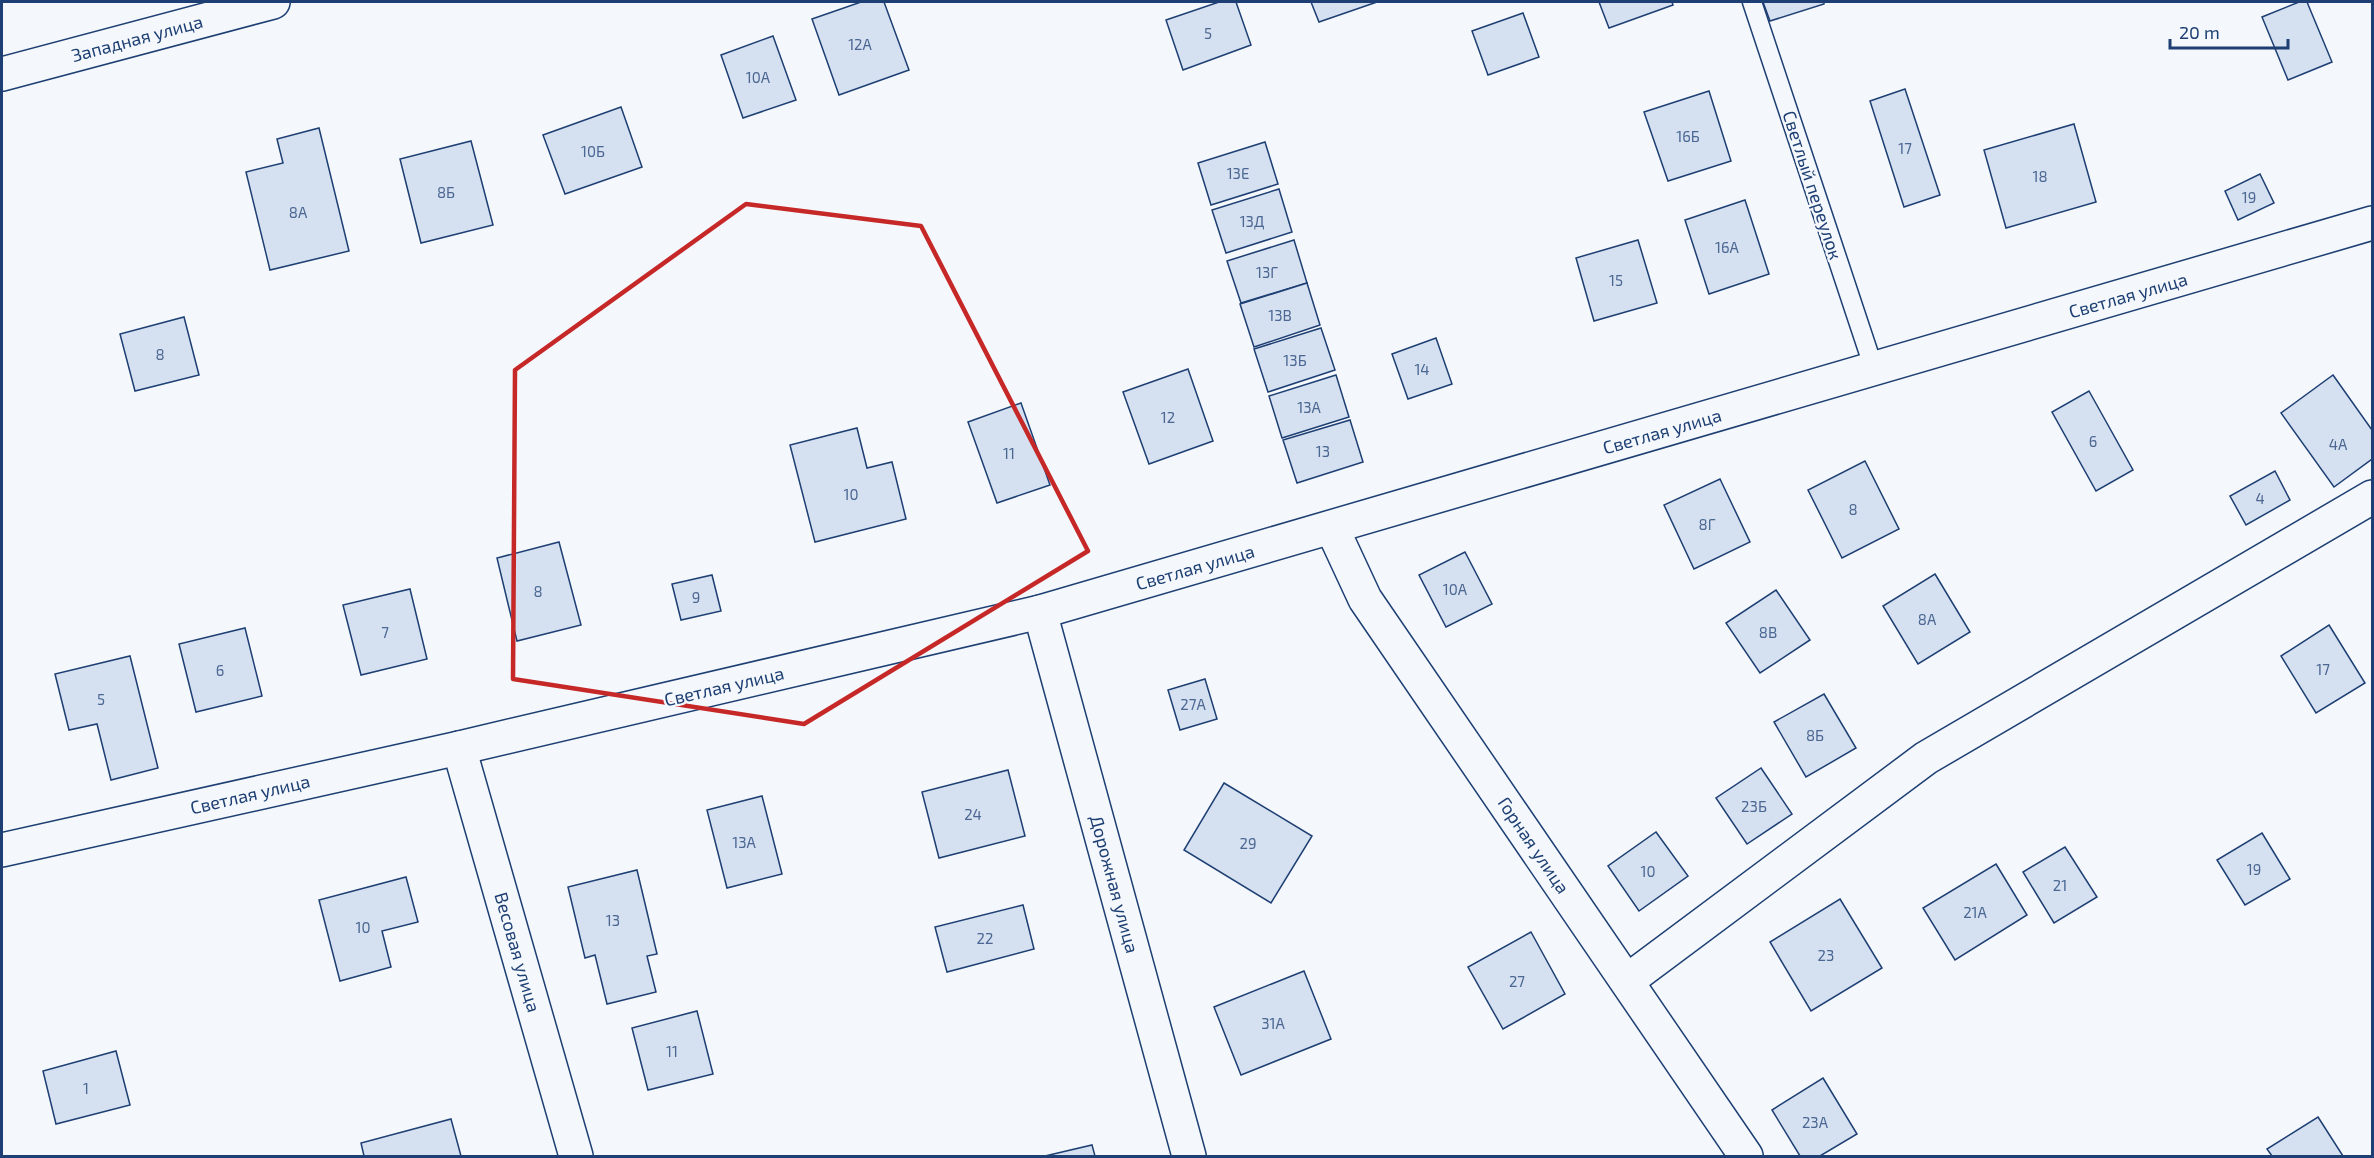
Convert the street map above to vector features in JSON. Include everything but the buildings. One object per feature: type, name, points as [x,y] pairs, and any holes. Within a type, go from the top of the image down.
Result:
[{"type":"street","name":"Западная улица","points":[[2,74],[273,2]]},
{"type":"street","name":"Светлая улица","points":[[2,849],[459,748],[1040,612],[2373,224]]},
{"type":"street","points":[[1627,981],[1926,758],[2373,497]]},
{"type":"street","name":"Горная улица","points":[[1332,528],[1365,599],[1746,1156]]},
{"type":"street","name":"Дорожная улица","points":[[1040,612],[1189,1156]]},
{"type":"street","name":"Весовая улица","points":[[459,748],[576,1156]]},
{"type":"lane","name":"Светлый переулок","points":[[1752,2],[1874,369]]},
{"type":"highlighted area","points":[[746,204],[921,226],[1088,551],[804,724],[513,679],[515,370]]}]
